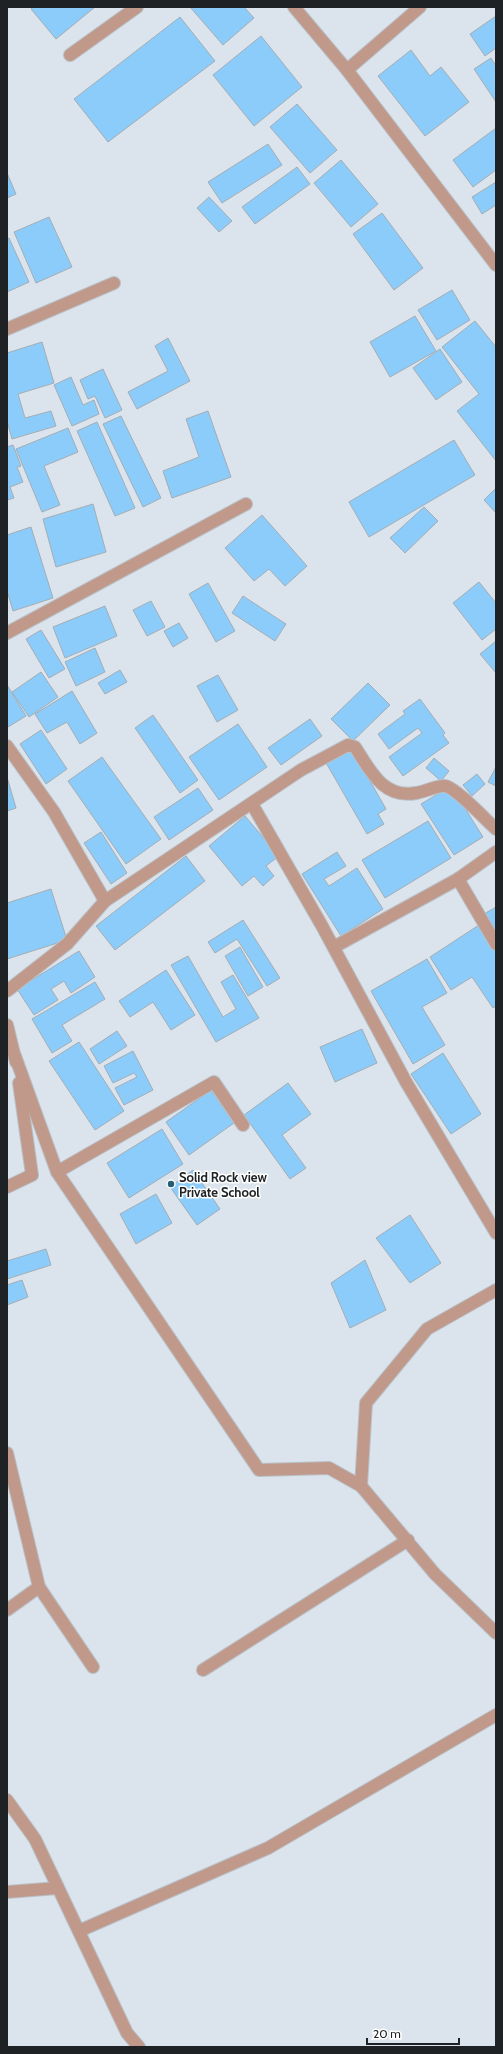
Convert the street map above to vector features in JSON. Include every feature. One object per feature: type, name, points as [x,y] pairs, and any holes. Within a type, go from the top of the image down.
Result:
[{"type":"street","points":[[70,55],[137,7]]},
{"type":"street","points":[[294,7],[347,70],[496,265]]},
{"type":"street","points":[[347,70],[420,7]]},
{"type":"street","points":[[7,329],[114,283]]},
{"type":"street","points":[[7,633],[246,504]]},
{"type":"street","points":[[7,991],[67,944],[105,901],[301,770],[352,745],[355,747],[376,780],[391,790],[401,794],[415,794],[445,786],[454,790],[496,829]]},
{"type":"street","points":[[7,746],[54,812],[105,901]]},
{"type":"street","points":[[252,804],[334,947],[406,1082],[496,1233]]},
{"type":"street","points":[[334,947],[458,879],[496,852]]},
{"type":"street","points":[[458,879],[496,944]]},
{"type":"street","points":[[7,1025],[15,1056],[57,1172],[259,1470],[329,1468],[361,1486],[408,1540],[435,1574],[496,1633]]},
{"type":"street","points":[[7,1187],[32,1175],[15,1056]]},
{"type":"street","points":[[57,1172],[214,1082],[243,1125]]},
{"type":"street","points":[[361,1486],[366,1403],[427,1329],[496,1290]]},
{"type":"street","points":[[7,1453],[39,1588],[93,1667]]},
{"type":"street","points":[[203,1670],[408,1540]]},
{"type":"street","points":[[7,1610],[39,1588]]},
{"type":"street","points":[[78,1931],[268,1848],[496,1715]]},
{"type":"street","points":[[7,1800],[35,1839],[127,2033],[139,2047]]},
{"type":"street","points":[[7,1892],[58,1888]]},
{"type":"building","points":[[34,7],[95,7],[56,39],[31,9]]},
{"type":"building","points":[[190,7],[244,7],[254,18],[223,45]]},
{"type":"building","points":[[496,16],[496,48],[485,56],[470,34]]},
{"type":"building","points":[[180,17],[215,61],[108,142],[74,99]]},
{"type":"building","points":[[261,36],[302,87],[254,126],[213,75]]},
{"type":"building","points":[[411,50],[430,76],[441,67],[469,102],[425,136],[378,76]]},
{"type":"building","points":[[491,58],[496,66],[496,102],[474,69]]},
{"type":"building","points":[[297,104],[337,150],[310,173],[270,127]]},
{"type":"building","points":[[496,128],[496,170],[473,187],[453,160]]},
{"type":"building","points":[[268,144],[282,165],[222,203],[208,182]]},
{"type":"building","points":[[341,160],[378,204],[351,227],[314,183]]},
{"type":"building","points":[[297,167],[310,184],[255,224],[242,207]]},
{"type":"building","points":[[7,173],[16,194],[7,198]]},
{"type":"building","points":[[496,182],[496,205],[482,214],[472,197]]},
{"type":"building","points":[[209,197],[232,221],[219,232],[197,208]]},
{"type":"building","points":[[382,213],[423,268],[394,290],[353,234]]},
{"type":"building","points":[[49,217],[72,267],[36,283],[14,232]]},
{"type":"building","points":[[9,238],[29,282],[7,292],[7,239]]},
{"type":"building","points":[[452,290],[470,320],[437,340],[418,310]]},
{"type":"building","points":[[415,316],[436,351],[390,377],[370,342]]},
{"type":"building","points":[[475,321],[496,347],[496,461],[457,411],[479,394],[442,347]]},
{"type":"building","points":[[168,338],[190,381],[137,409],[128,392],[168,371],[155,346]]},
{"type":"building","points":[[42,342],[54,383],[18,394],[25,418],[51,411],[56,426],[12,439],[7,421],[7,353]]},
{"type":"building","points":[[440,349],[462,382],[436,400],[413,368]]},
{"type":"building","points":[[103,369],[122,410],[105,418],[95,396],[88,399],[80,380]]},
{"type":"building","points":[[71,377],[83,405],[94,400],[99,414],[72,426],[54,385]]},
{"type":"building","points":[[208,411],[231,477],[172,498],[163,471],[199,457],[186,419]]},
{"type":"building","points":[[121,416],[161,498],[143,507],[103,424]]},
{"type":"building","points":[[97,422],[135,508],[115,516],[77,431]]},
{"type":"building","points":[[68,428],[78,452],[44,466],[60,505],[42,512],[16,449]]},
{"type":"building","points":[[454,440],[475,475],[369,537],[349,502]]},
{"type":"building","points":[[13,445],[21,466],[17,467],[23,482],[10,487],[14,498],[7,500],[7,447]]},
{"type":"building","points":[[496,488],[496,513],[484,500]]},
{"type":"building","points":[[93,504],[106,552],[56,567],[43,519]]},
{"type":"building","points":[[424,507],[438,521],[405,553],[390,538]]},
{"type":"building","points":[[262,515],[307,566],[285,586],[269,569],[254,581],[225,548]]},
{"type":"building","points":[[31,527],[53,598],[13,611],[7,591],[7,535]]},
{"type":"building","points":[[479,582],[496,603],[496,629],[482,640],[453,603]]},
{"type":"building","points":[[208,583],[235,631],[216,642],[189,594]]},
{"type":"building","points":[[243,596],[286,624],[275,641],[232,613]]},
{"type":"building","points":[[151,601],[165,627],[147,636],[133,610]]},
{"type":"building","points":[[105,606],[117,636],[65,658],[53,627]]},
{"type":"building","points":[[179,623],[188,638],[173,647],[164,631]]},
{"type":"building","points":[[41,630],[65,669],[49,678],[26,639]]},
{"type":"building","points":[[496,641],[496,673],[480,654]]},
{"type":"building","points":[[95,648],[105,672],[76,686],[65,662]]},
{"type":"building","points":[[120,670],[127,682],[105,694],[98,683]]},
{"type":"building","points":[[41,672],[58,697],[29,717],[12,692]]},
{"type":"building","points":[[218,675],[238,710],[217,722],[197,686]]},
{"type":"building","points":[[368,683],[390,705],[353,741],[331,719]]},
{"type":"building","points":[[7,685],[26,716],[8,727],[7,725]]},
{"type":"building","points":[[72,691],[97,733],[80,744],[67,722],[47,733],[35,714]]},
{"type":"building","points":[[420,699],[445,733],[443,735],[449,743],[403,776],[389,757],[422,733],[418,728],[389,749],[378,734],[405,714],[403,711]]},
{"type":"building","points":[[153,715],[198,780],[180,793],[135,728]]},
{"type":"building","points":[[310,719],[322,736],[281,765],[268,748]]},
{"type":"building","points":[[238,724],[267,767],[219,800],[189,757]]},
{"type":"building","points":[[41,730],[67,769],[46,784],[20,744]]},
{"type":"building","points":[[350,746],[386,809],[378,814],[384,824],[367,834],[325,761]]},
{"type":"building","points":[[102,757],[161,839],[126,864],[68,781]]},
{"type":"building","points":[[434,758],[449,771],[441,781],[426,768]]},
{"type":"building","points":[[496,767],[496,786],[488,782]]},
{"type":"building","points":[[477,774],[485,784],[472,796],[463,785]]},
{"type":"building","points":[[7,777],[16,808],[7,811]]},
{"type":"building","points":[[451,786],[483,837],[454,855],[421,804]]},
{"type":"building","points":[[198,788],[213,810],[169,840],[154,817]]},
{"type":"building","points":[[245,816],[279,856],[266,866],[274,876],[263,886],[254,876],[242,886],[209,846]]},
{"type":"building","points":[[428,821],[451,858],[385,898],[362,860]]},
{"type":"building","points":[[101,832],[127,873],[111,884],[84,843]]},
{"type":"building","points":[[337,852],[346,866],[324,879],[329,886],[357,868],[383,909],[341,936],[302,874]]},
{"type":"building","points":[[186,856],[205,881],[115,950],[96,926]]},
{"type":"building","points":[[51,889],[67,940],[7,959],[7,903]]},
{"type":"building","points":[[496,907],[496,935],[484,914]]},
{"type":"building","points":[[243,920],[280,978],[267,986],[237,939],[215,953],[208,942]]},
{"type":"building","points":[[479,925],[496,951],[496,1006],[493,1008],[472,977],[451,990],[430,957]]},
{"type":"building","points":[[240,947],[263,987],[248,996],[225,956]]},
{"type":"building","points":[[79,951],[95,977],[71,993],[64,981],[51,989],[58,1000],[34,1015],[17,989]]},
{"type":"building","points":[[188,956],[223,1017],[236,1009],[221,982],[233,975],[259,1018],[216,1042],[171,965]]},
{"type":"building","points":[[427,959],[447,993],[422,1007],[445,1045],[413,1064],[371,991]]},
{"type":"building","points":[[166,970],[195,1015],[171,1030],[153,1002],[130,1017],[119,1001]]},
{"type":"building","points":[[95,982],[105,999],[62,1025],[72,1041],[52,1053],[32,1019]]},
{"type":"building","points":[[362,1029],[377,1063],[335,1082],[320,1047]]},
{"type":"building","points":[[117,1031],[127,1046],[99,1064],[90,1049]]},
{"type":"building","points":[[79,1042],[124,1111],[95,1130],[49,1061]]},
{"type":"building","points":[[133,1051],[153,1090],[124,1105],[115,1088],[137,1077],[134,1073],[113,1083],[104,1066]]},
{"type":"building","points":[[443,1053],[481,1114],[451,1134],[411,1074]]},
{"type":"building","points":[[288,1083],[311,1114],[282,1135],[306,1168],[290,1179],[244,1115]]},
{"type":"building","points":[[211,1090],[234,1123],[189,1155],[166,1122]]},
{"type":"building","points":[[162,1129],[183,1164],[129,1198],[107,1163]]},
{"type":"building","points":[[193,1170],[220,1209],[197,1225],[170,1187]]},
{"type":"building","points":[[156,1194],[172,1223],[136,1244],[120,1214]]},
{"type":"building","points":[[410,1215],[441,1263],[410,1283],[376,1238]]},
{"type":"building","points":[[46,1249],[51,1265],[7,1279],[7,1261]]},
{"type":"building","points":[[365,1260],[386,1310],[350,1328],[331,1283]]},
{"type":"building","points":[[22,1280],[28,1297],[7,1305],[7,1285]]},
{"type":"place","name":"Solid Rock view Private School","points":[[171,1184]]}]
